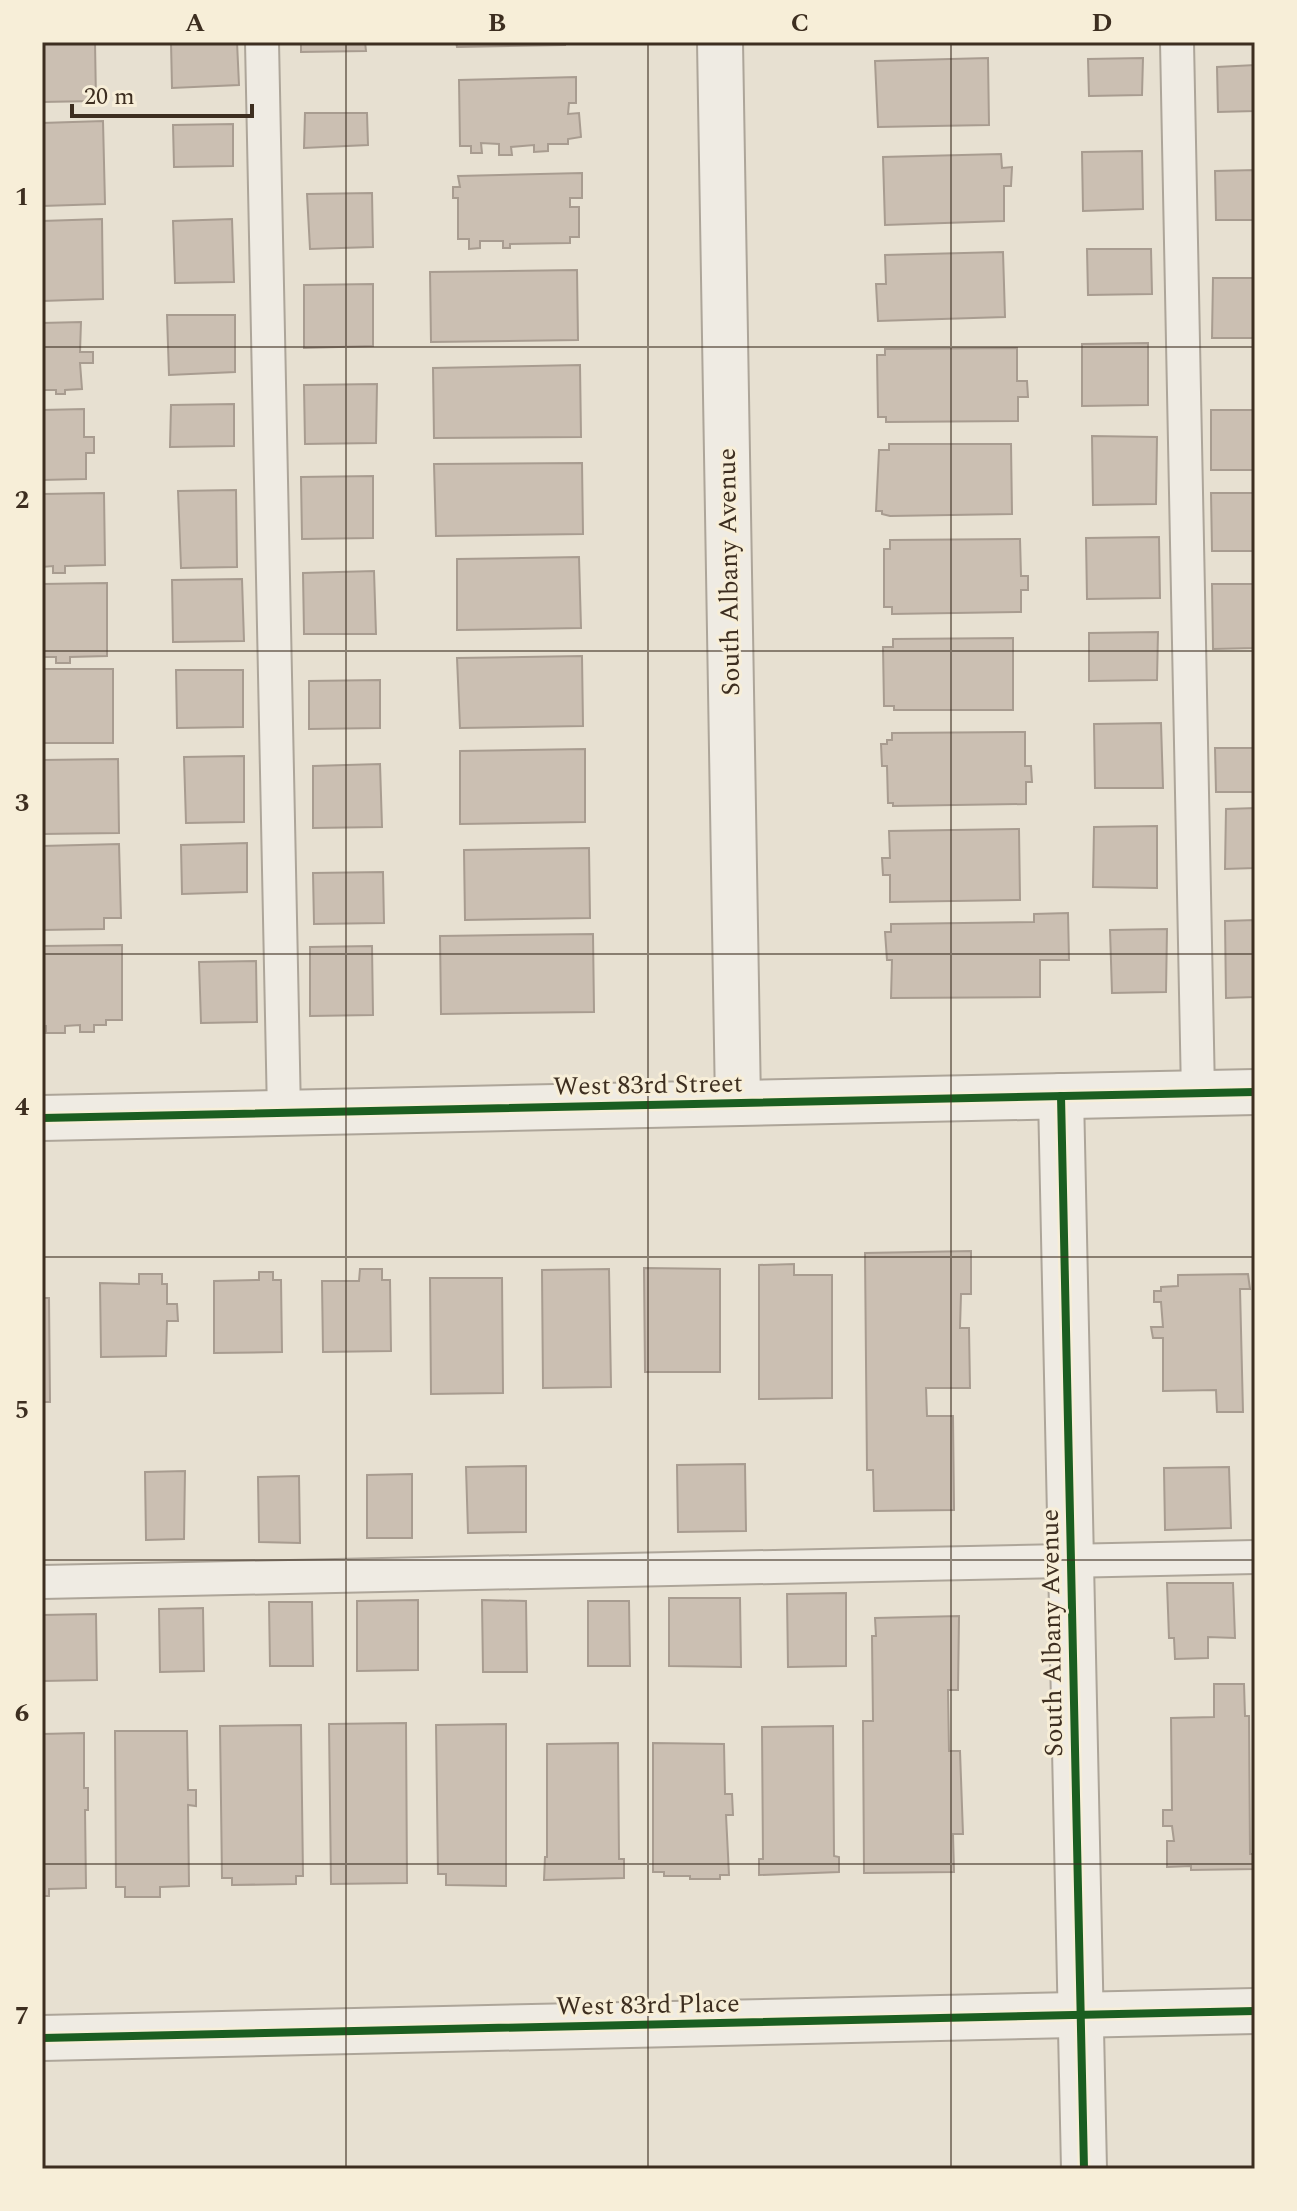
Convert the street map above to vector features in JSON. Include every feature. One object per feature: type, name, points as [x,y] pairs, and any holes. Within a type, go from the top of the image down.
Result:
[{"type":"street","name":"South Albany Avenue","points":[[720,42],[738,1103]]},
{"type":"street","name":"West 83rd Street","points":[[42,1118],[1255,1092]]},
{"type":"street","name":"South Albany Avenue","points":[[1061,1096],[1084,2169]]},
{"type":"street","name":"West 83rd Place","points":[[42,2038],[1255,2011]]},
{"type":"lane","points":[[262,42],[284,1113]]},
{"type":"lane","points":[[1177,42],[1198,1093]]},
{"type":"lane","points":[[42,1582],[1255,1557]]},
{"type":"building","points":[[42,42],[95,42],[96,101],[42,102]]},
{"type":"building","points":[[171,42],[237,42],[239,85],[172,88]]},
{"type":"building","points":[[301,42],[365,42],[366,51],[301,52]]},
{"type":"building","points":[[456,42],[565,42],[565,45],[457,47]]},
{"type":"building","points":[[988,58],[989,125],[878,127],[875,61]]},
{"type":"building","points":[[1143,58],[1142,95],[1089,96],[1088,59]]},
{"type":"building","points":[[1255,65],[1255,111],[1218,112],[1217,67]]},
{"type":"building","points":[[576,77],[576,103],[569,103],[568,114],[579,113],[581,137],[568,139],[568,144],[548,144],[548,151],[534,152],[534,145],[511,147],[512,155],[499,155],[499,144],[481,143],[482,153],[471,153],[471,146],[460,146],[459,80]]},
{"type":"building","points":[[305,113],[367,113],[368,145],[304,148]]},
{"type":"building","points":[[103,121],[105,204],[42,206],[42,123]]},
{"type":"building","points":[[233,124],[233,166],[174,167],[173,125]]},
{"type":"building","points":[[1142,151],[1143,209],[1083,211],[1082,152]]},
{"type":"building","points":[[1001,154],[1002,168],[1012,167],[1011,186],[1004,186],[1004,221],[885,225],[883,157]]},
{"type":"building","points":[[1255,170],[1255,220],[1216,220],[1215,171]]},
{"type":"building","points":[[582,173],[582,198],[570,198],[570,207],[579,207],[579,237],[570,237],[570,243],[510,244],[510,248],[503,248],[503,241],[480,241],[480,248],[469,249],[469,239],[458,239],[458,198],[453,198],[453,187],[460,187],[458,176]]},
{"type":"building","points":[[372,193],[373,247],[310,249],[307,194]]},
{"type":"building","points":[[102,219],[103,299],[42,301],[42,221]]},
{"type":"building","points":[[232,219],[234,282],[175,283],[173,221]]},
{"type":"building","points":[[1087,249],[1151,249],[1152,294],[1088,295]]},
{"type":"building","points":[[1003,252],[1005,317],[878,321],[876,284],[886,284],[885,255]]},
{"type":"building","points":[[577,270],[578,340],[431,342],[430,272]]},
{"type":"building","points":[[1213,278],[1255,278],[1255,338],[1212,338]]},
{"type":"building","points":[[373,284],[373,346],[304,348],[304,285]]},
{"type":"building","points":[[167,315],[235,315],[235,372],[169,375]]},
{"type":"building","points":[[81,322],[80,352],[93,352],[93,363],[80,363],[82,389],[65,390],[65,394],[42,390],[42,323]]},
{"type":"building","points":[[1148,343],[1148,405],[1082,406],[1082,344]]},
{"type":"building","points":[[1017,348],[1017,381],[1027,381],[1028,397],[1018,397],[1018,421],[886,422],[886,417],[878,417],[877,355],[885,355],[885,349]]},
{"type":"building","points":[[580,365],[581,437],[434,438],[433,368]]},
{"type":"building","points":[[377,384],[376,443],[305,444],[304,385]]},
{"type":"building","points":[[234,404],[234,446],[170,447],[171,405]]},
{"type":"building","points":[[84,409],[84,437],[94,437],[94,453],[86,453],[86,479],[42,480],[42,410]]},
{"type":"building","points":[[1211,410],[1255,410],[1255,470],[1211,470]]},
{"type":"building","points":[[1092,436],[1157,437],[1156,504],[1093,505]]},
{"type":"building","points":[[889,444],[1011,444],[1012,514],[890,516],[876,511],[879,450],[889,450]]},
{"type":"building","points":[[582,463],[583,534],[436,536],[434,464]]},
{"type":"building","points":[[373,476],[373,538],[302,539],[301,477]]},
{"type":"building","points":[[236,490],[237,567],[181,568],[178,491]]},
{"type":"building","points":[[104,493],[105,565],[65,566],[65,573],[53,573],[53,566],[42,567],[42,494]]},
{"type":"building","points":[[1211,493],[1255,493],[1255,551],[1212,551]]},
{"type":"building","points":[[1159,537],[1160,598],[1087,599],[1086,538]]},
{"type":"building","points":[[1020,539],[1021,576],[1028,576],[1028,590],[1021,590],[1021,612],[892,614],[892,607],[884,607],[884,549],[890,549],[890,540]]},
{"type":"building","points":[[579,557],[581,628],[457,630],[457,559]]},
{"type":"building","points":[[374,571],[376,634],[304,634],[303,573]]},
{"type":"building","points":[[242,579],[244,641],[173,642],[172,580]]},
{"type":"building","points":[[107,583],[107,656],[70,657],[70,663],[56,663],[56,657],[42,657],[42,584]]},
{"type":"building","points":[[1212,584],[1255,584],[1255,648],[1213,649]]},
{"type":"building","points":[[1158,632],[1157,680],[1089,681],[1089,633]]},
{"type":"building","points":[[1013,638],[1013,710],[894,710],[894,706],[884,706],[883,647],[893,647],[893,639]]},
{"type":"building","points":[[582,656],[583,726],[460,728],[457,658]]},
{"type":"building","points":[[42,669],[113,669],[113,743],[42,743]]},
{"type":"building","points":[[176,670],[243,670],[243,727],[177,728]]},
{"type":"building","points":[[380,680],[380,728],[309,729],[309,681]]},
{"type":"building","points":[[1161,723],[1163,788],[1095,788],[1094,724]]},
{"type":"building","points":[[1025,732],[1025,766],[1031,766],[1032,782],[1026,782],[1026,804],[893,806],[893,803],[888,803],[887,766],[882,766],[881,744],[892,740],[892,733]]},
{"type":"building","points":[[1215,748],[1255,748],[1255,792],[1216,792]]},
{"type":"building","points":[[585,749],[585,822],[460,824],[460,751]]},
{"type":"building","points":[[244,756],[244,822],[186,823],[184,757]]},
{"type":"building","points":[[118,759],[119,833],[42,834],[42,760]]},
{"type":"building","points":[[380,764],[382,827],[313,828],[313,766]]},
{"type":"building","points":[[1255,808],[1255,868],[1225,869],[1226,809]]},
{"type":"building","points":[[1157,826],[1157,888],[1093,887],[1094,827]]},
{"type":"building","points":[[1019,829],[1020,900],[890,902],[890,875],[883,875],[882,858],[890,858],[889,831]]},
{"type":"building","points":[[247,843],[247,892],[182,894],[181,845]]},
{"type":"building","points":[[119,844],[121,918],[104,918],[104,929],[42,930],[42,846]]},
{"type":"building","points":[[589,848],[590,918],[465,920],[464,850]]},
{"type":"building","points":[[383,872],[384,923],[314,924],[313,873]]},
{"type":"building","points":[[1068,913],[1069,960],[1040,960],[1040,997],[891,998],[892,960],[887,960],[885,932],[891,932],[891,924],[1034,922],[1034,914]]},
{"type":"building","points":[[1255,920],[1255,997],[1226,998],[1225,921]]},
{"type":"building","points":[[1167,929],[1166,992],[1112,993],[1110,930]]},
{"type":"building","points":[[593,934],[594,1012],[441,1014],[440,936]]},
{"type":"building","points":[[122,945],[122,1020],[106,1020],[106,1025],[94,1025],[94,1032],[80,1032],[80,1025],[65,1026],[65,1033],[46,1033],[46,1026],[42,1026],[42,946]]},
{"type":"building","points":[[372,946],[373,1015],[310,1016],[310,947]]},
{"type":"building","points":[[256,961],[257,1022],[201,1023],[199,962]]},
{"type":"building","points":[[971,1251],[971,1294],[961,1294],[960,1328],[969,1328],[970,1388],[926,1388],[927,1416],[953,1416],[954,1510],[874,1511],[873,1470],[867,1470],[865,1253]]},
{"type":"building","points":[[794,1264],[794,1275],[832,1275],[832,1398],[759,1399],[759,1265]]},
{"type":"building","points":[[644,1268],[720,1269],[720,1372],[645,1372]]},
{"type":"building","points":[[360,1269],[382,1269],[382,1280],[390,1280],[391,1351],[323,1352],[322,1281],[359,1281]]},
{"type":"building","points":[[609,1269],[611,1387],[543,1388],[542,1270]]},
{"type":"building","points":[[259,1272],[273,1272],[273,1280],[281,1280],[282,1352],[214,1353],[214,1281],[259,1280]]},
{"type":"building","points":[[139,1274],[162,1274],[162,1284],[167,1284],[167,1304],[177,1304],[178,1321],[167,1321],[166,1356],[101,1357],[100,1283],[139,1284]]},
{"type":"building","points":[[1248,1274],[1250,1289],[1240,1289],[1243,1412],[1217,1412],[1216,1390],[1163,1391],[1163,1338],[1153,1338],[1151,1327],[1163,1327],[1161,1302],[1154,1302],[1154,1291],[1161,1291],[1161,1287],[1178,1286],[1178,1275]]},
{"type":"building","points":[[430,1278],[502,1278],[503,1393],[431,1394]]},
{"type":"building","points":[[42,1298],[49,1298],[50,1402],[42,1402]]},
{"type":"building","points":[[745,1464],[746,1531],[678,1532],[677,1465]]},
{"type":"building","points":[[526,1466],[526,1532],[468,1533],[466,1467]]},
{"type":"building","points":[[1229,1467],[1231,1528],[1165,1530],[1164,1468]]},
{"type":"building","points":[[185,1471],[184,1539],[146,1540],[145,1472]]},
{"type":"building","points":[[412,1474],[412,1538],[367,1538],[367,1475]]},
{"type":"building","points":[[299,1476],[300,1543],[259,1542],[258,1477]]},
{"type":"building","points":[[1167,1583],[1233,1583],[1235,1638],[1208,1637],[1208,1658],[1175,1659],[1174,1638],[1169,1638]]},
{"type":"building","points":[[846,1593],[846,1666],[788,1667],[787,1594]]},
{"type":"building","points":[[669,1598],[740,1598],[741,1667],[669,1666]]},
{"type":"building","points":[[418,1600],[418,1670],[357,1671],[357,1601]]},
{"type":"building","points":[[482,1600],[526,1601],[527,1672],[483,1672]]},
{"type":"building","points":[[588,1601],[629,1601],[630,1666],[588,1666]]},
{"type":"building","points":[[269,1602],[312,1602],[313,1666],[270,1666]]},
{"type":"building","points":[[203,1608],[204,1671],[160,1672],[159,1609]]},
{"type":"building","points":[[96,1614],[97,1680],[42,1681],[42,1615]]},
{"type":"building","points":[[959,1616],[958,1690],[948,1690],[949,1751],[960,1751],[963,1834],[953,1834],[954,1872],[864,1873],[863,1721],[873,1721],[872,1636],[876,1636],[875,1618]]},
{"type":"building","points":[[1214,1684],[1244,1684],[1245,1716],[1249,1716],[1250,1854],[1255,1854],[1255,1869],[1191,1870],[1191,1866],[1167,1867],[1167,1841],[1174,1841],[1172,1826],[1163,1826],[1163,1810],[1172,1810],[1171,1718],[1214,1717]]},
{"type":"building","points":[[406,1723],[407,1883],[331,1884],[329,1724]]},
{"type":"building","points":[[506,1724],[506,1886],[446,1885],[446,1874],[438,1874],[436,1725]]},
{"type":"building","points":[[301,1725],[303,1876],[296,1876],[296,1884],[232,1885],[232,1878],[222,1878],[220,1726]]},
{"type":"building","points":[[833,1726],[834,1856],[839,1857],[839,1872],[759,1875],[759,1859],[763,1859],[762,1727]]},
{"type":"building","points":[[115,1731],[187,1731],[188,1790],[196,1790],[196,1806],[188,1805],[189,1886],[160,1887],[160,1897],[125,1897],[125,1887],[116,1887]]},
{"type":"building","points":[[84,1733],[84,1788],[88,1788],[88,1810],[85,1810],[86,1888],[49,1889],[49,1896],[42,1896],[42,1734]]},
{"type":"building","points":[[618,1743],[619,1859],[624,1859],[624,1878],[544,1880],[547,1857],[547,1744]]},
{"type":"building","points":[[653,1743],[724,1744],[725,1794],[732,1794],[733,1815],[726,1815],[729,1875],[720,1875],[720,1879],[690,1879],[690,1876],[664,1876],[664,1872],[653,1872]]},
{"type":"building","points":[[1193,2168],[1255,2169],[1193,2169]]},
{"type":"cycle path","points":[[42,1118],[1255,1092]]},
{"type":"cycle path","points":[[1061,1096],[1084,2169]]},
{"type":"cycle path","points":[[42,2038],[1255,2011]]}]
